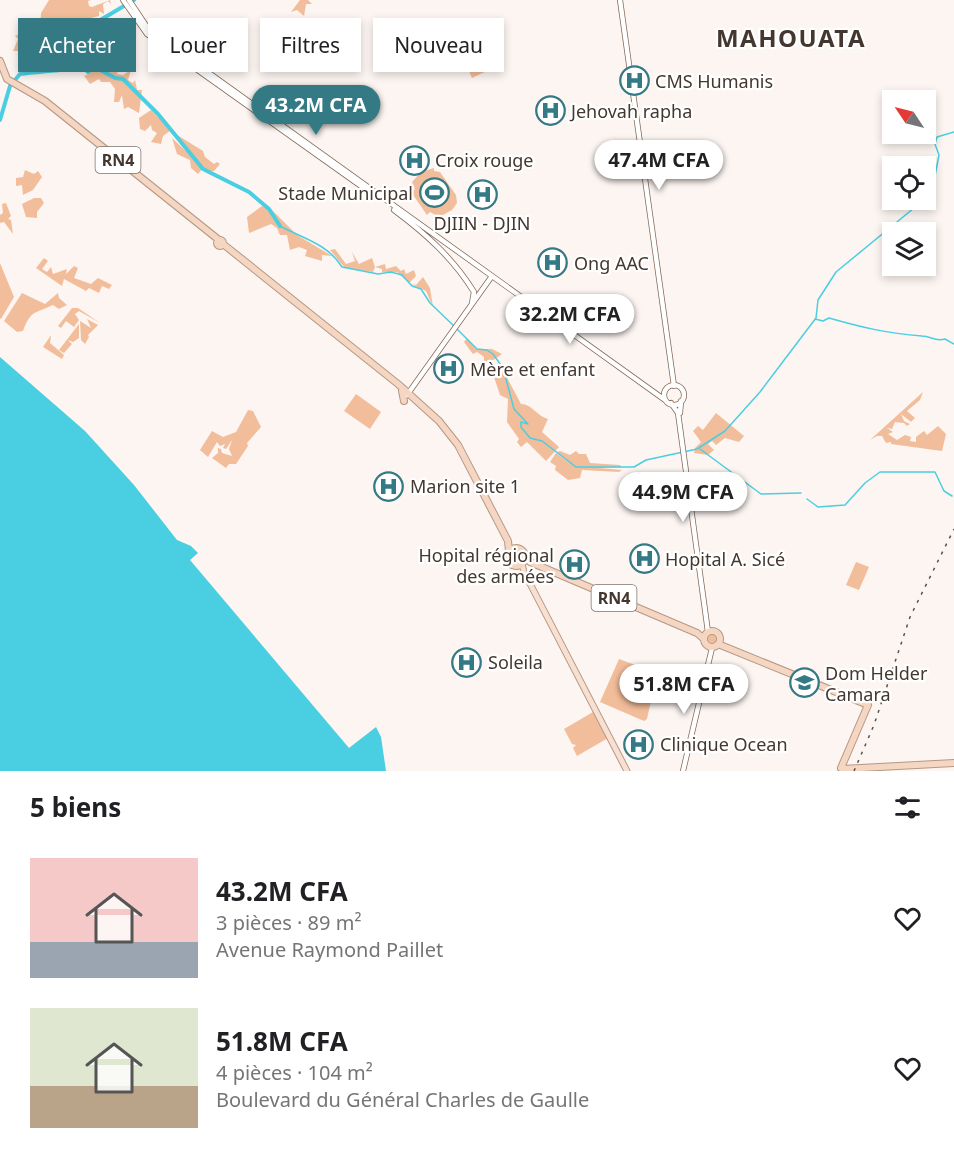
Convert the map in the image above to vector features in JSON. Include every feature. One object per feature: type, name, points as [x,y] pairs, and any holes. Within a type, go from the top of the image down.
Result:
[{"type":"highway","points":[[0,61],[3,74],[11,83]]},
{"type":"highway","name":"RN4","points":[[0,78],[45,101],[441,423],[458,445],[508,541],[508,560],[524,562],[868,705],[844,761],[843,770],[954,763]]},
{"type":"highway","name":"RN4","points":[[508,541],[518,548],[524,562]]},
{"type":"highway","points":[[509,551],[518,548]]},
{"type":"main road","points":[[620,0],[675,386]]},
{"type":"main road","points":[[127,2],[149,30],[663,396],[679,412]]},
{"type":"main road","points":[[127,2],[145,32],[419,229],[450,259],[476,293]]},
{"type":"main road","points":[[405,395],[472,303],[476,293],[492,276]]},
{"type":"main road","points":[[663,396],[675,386]]},
{"type":"main road","points":[[675,386],[684,389],[679,412],[711,639],[683,771]]},
{"type":"main road","points":[[671,403],[677,404],[681,401]]},
{"type":"main road","points":[[524,562],[524,572],[627,771]]},
{"type":"shaded area","points":[[49,0],[91,0],[88,1],[89,6],[92,7],[110,0],[111,4],[108,1],[103,4],[104,14],[99,11],[99,16],[91,18],[41,18],[41,13]]},
{"type":"shaded area","points":[[300,0],[308,0],[312,4],[306,4],[304,16],[297,10],[291,12]]},
{"type":"shaded area","points":[[18,39],[18,51],[13,51]]},
{"type":"shaded area","points":[[86,72],[118,72],[117,74],[123,75],[130,72],[128,80],[133,83],[135,80],[137,90],[142,90],[139,113],[128,107],[124,109],[122,95],[119,102],[114,102],[115,89],[110,82],[101,82],[99,79],[90,84],[84,76],[88,74]]},
{"type":"shaded area","points":[[469,72],[485,72],[472,78]]},
{"type":"shaded area","points":[[151,110],[171,130],[163,136],[161,144],[151,142],[157,133],[152,130],[151,125],[145,131],[140,129],[139,118]]},
{"type":"shaded area","points":[[174,133],[203,151],[205,157],[214,164],[217,162],[220,164],[214,171],[206,172],[202,169],[198,174],[191,168],[190,160],[177,154],[172,138],[203,167]]},
{"type":"shaded area","name":"Stade Municipal","points":[[434,168],[434,171],[440,172],[456,195],[457,203],[452,210],[439,217],[430,212],[427,215],[411,192],[415,189],[412,182],[421,172]]},
{"type":"shaded area","points":[[25,170],[34,174],[38,171],[42,177],[33,190],[23,195],[22,185],[16,186],[16,178],[23,177]]},
{"type":"shaded area","points":[[34,198],[41,198],[44,203],[37,212],[37,218],[26,217],[22,204]]},
{"type":"shaded area","points":[[6,203],[11,216],[8,219],[11,220],[13,234],[4,222],[0,223],[0,215],[3,213],[2,204]]},
{"type":"shaded area","points":[[262,206],[270,208],[297,235],[332,256],[322,255],[322,261],[305,256],[307,250],[299,247],[290,250],[287,235],[280,235],[277,228],[271,224],[249,233],[247,217]]},
{"type":"shaded area","points":[[335,249],[346,264],[355,261],[352,252],[359,264],[372,258],[375,267],[373,272],[345,268],[330,250]]},
{"type":"shaded area","points":[[44,258],[48,261],[42,269],[47,272],[51,267],[53,274],[67,269],[66,274],[74,266],[78,268],[74,278],[91,284],[98,278],[112,285],[109,289],[102,286],[99,293],[89,288],[86,291],[64,279],[62,286],[36,268]]},
{"type":"shaded area","points":[[0,263],[14,297],[1,319],[0,318]]},
{"type":"shaded area","points":[[385,264],[386,269],[396,266],[401,271],[404,269],[406,274],[414,270],[416,276],[409,283],[397,272],[382,272],[382,269],[375,267]]},
{"type":"shaded area","points":[[423,277],[430,288],[433,307],[426,291],[411,284],[416,285]]},
{"type":"shaded area","points":[[22,293],[45,304],[58,293],[59,298],[67,305],[59,309],[53,305],[37,312],[28,319],[23,331],[17,332],[4,321]]},
{"type":"shaded area","points":[[72,308],[78,308],[100,323],[79,311],[75,314],[79,320],[74,327],[66,321],[61,328],[58,326]]},
{"type":"shaded area","points":[[87,319],[98,325],[88,335],[85,344],[81,340],[80,321],[91,328]]},
{"type":"shaded area","points":[[79,324],[79,338],[73,342],[68,340],[72,344],[64,353],[59,350]]},
{"type":"shaded area","points":[[51,335],[50,343],[64,355],[62,359],[43,347]]},
{"type":"shaded area","points":[[467,338],[476,349],[492,349],[502,354],[489,363],[484,362],[484,357],[477,352],[473,354],[464,342]]},
{"type":"shaded area","points":[[503,370],[521,404],[548,419],[542,432],[559,447],[546,461],[527,442],[521,447],[517,442],[519,439],[507,422],[508,399],[500,395],[494,377]]},
{"type":"shaded area","points":[[923,392],[920,400],[907,411],[915,418],[911,422],[901,414],[904,421],[910,424],[907,426],[904,423],[895,422],[892,429],[887,428],[893,432],[888,434],[897,440],[905,435],[911,437],[910,441],[916,442],[916,437],[924,431],[927,435],[938,426],[946,434],[942,451],[886,443],[882,436],[870,440]]},
{"type":"shaded area","points":[[356,394],[381,412],[370,429],[344,411]]},
{"type":"shaded area","points":[[248,410],[253,411],[261,427],[247,443],[248,446],[236,464],[229,464],[226,468],[212,458],[218,453],[218,448],[222,453],[232,456],[229,449],[232,440],[226,449],[223,448],[225,444],[220,446],[217,442],[208,457],[200,450],[212,431],[223,437],[236,432]]},
{"type":"shaded area","points":[[716,413],[744,436],[739,442],[725,438],[716,445],[712,441],[708,444],[714,450],[708,455],[694,453],[695,448],[701,442],[693,431],[698,426],[703,430]]},
{"type":"shaded area","points":[[576,451],[579,454],[586,454],[590,463],[622,467],[599,468],[622,470],[619,472],[582,470],[580,478],[568,480],[555,470],[556,466],[550,462],[556,453],[571,464],[557,452],[570,455]]},
{"type":"shaded area","points":[[513,549],[519,549],[524,557],[522,563],[513,565],[508,560],[508,554]]},
{"type":"shaded area","points":[[856,562],[869,567],[859,590],[846,585]]},
{"type":"shaded area","points":[[709,632],[715,632],[719,639],[715,646],[709,646],[705,642],[705,636]]},
{"type":"shaded area","points":[[619,659],[657,673],[647,719],[644,721],[600,702]]},
{"type":"shaded area","points":[[593,712],[608,738],[577,756],[573,748],[576,745],[572,744],[564,729]]},
{"type":"water","points":[[0,357],[85,431],[134,485],[177,540],[191,546],[198,553],[190,560],[349,748],[376,727],[381,737],[386,771],[0,771]]},
{"type":"waterway","points":[[0,120],[10,86],[20,74],[68,69],[76,62],[88,72],[97,65],[86,26],[87,22],[97,22],[134,0]]},
{"type":"waterway","points":[[104,72],[115,78],[123,79],[158,114],[203,169],[249,192],[269,209],[280,226]]},
{"type":"waterway","points":[[936,171],[939,155],[935,144],[937,137],[954,132]]},
{"type":"waterway","points":[[457,329],[477,349],[487,350],[493,354],[503,368],[514,409],[528,424],[521,422],[521,427],[530,438],[542,441],[576,467],[634,467],[646,460],[697,449],[725,431],[760,392],[816,318],[818,300],[836,272],[912,210]]},
{"type":"waterway","points":[[280,226],[322,247],[342,267],[378,274],[391,272],[402,275],[412,286],[421,289],[430,303],[454,326]]},
{"type":"waterway","points":[[815,319],[823,321],[829,318],[886,332],[925,336],[938,340],[945,339],[954,344]]},
{"type":"waterway","points":[[700,449],[761,494],[801,493]]},
{"type":"waterway","points":[[807,499],[818,507],[845,505],[865,483],[880,472],[935,472],[944,491],[952,496]]},
{"type":"railway","points":[[854,771],[874,725],[910,617],[954,529]]},
{"type":"place","name":"CMS Humanis","points":[[634,81]]},
{"type":"place","name":"Jehovah rapha","points":[[550,111]]},
{"type":"place","name":"Croix rouge","points":[[414,160]]},
{"type":"place","name":"Stade Municipal","points":[[434,193]]},
{"type":"place","name":"DJIIN - DJIN","points":[[482,194]]},
{"type":"place","name":"Ong AAC","points":[[553,263]]},
{"type":"place","name":"Mère et enfant","points":[[449,369]]},
{"type":"place","name":"Marion site 1","points":[[389,486]]},
{"type":"place","name":"Hopital A. Sicé","points":[[644,559]]},
{"type":"place","name":"Hopital régional des armées","points":[[575,565]]},
{"type":"place","name":"Soleila","points":[[467,662]]},
{"type":"place","name":"Dom Helder Camara","points":[[804,683]]},
{"type":"place","name":"Clinique Ocean","points":[[639,744]]},
{"type":"district","name":"MAHOUATA","points":[[791,37]]}]
